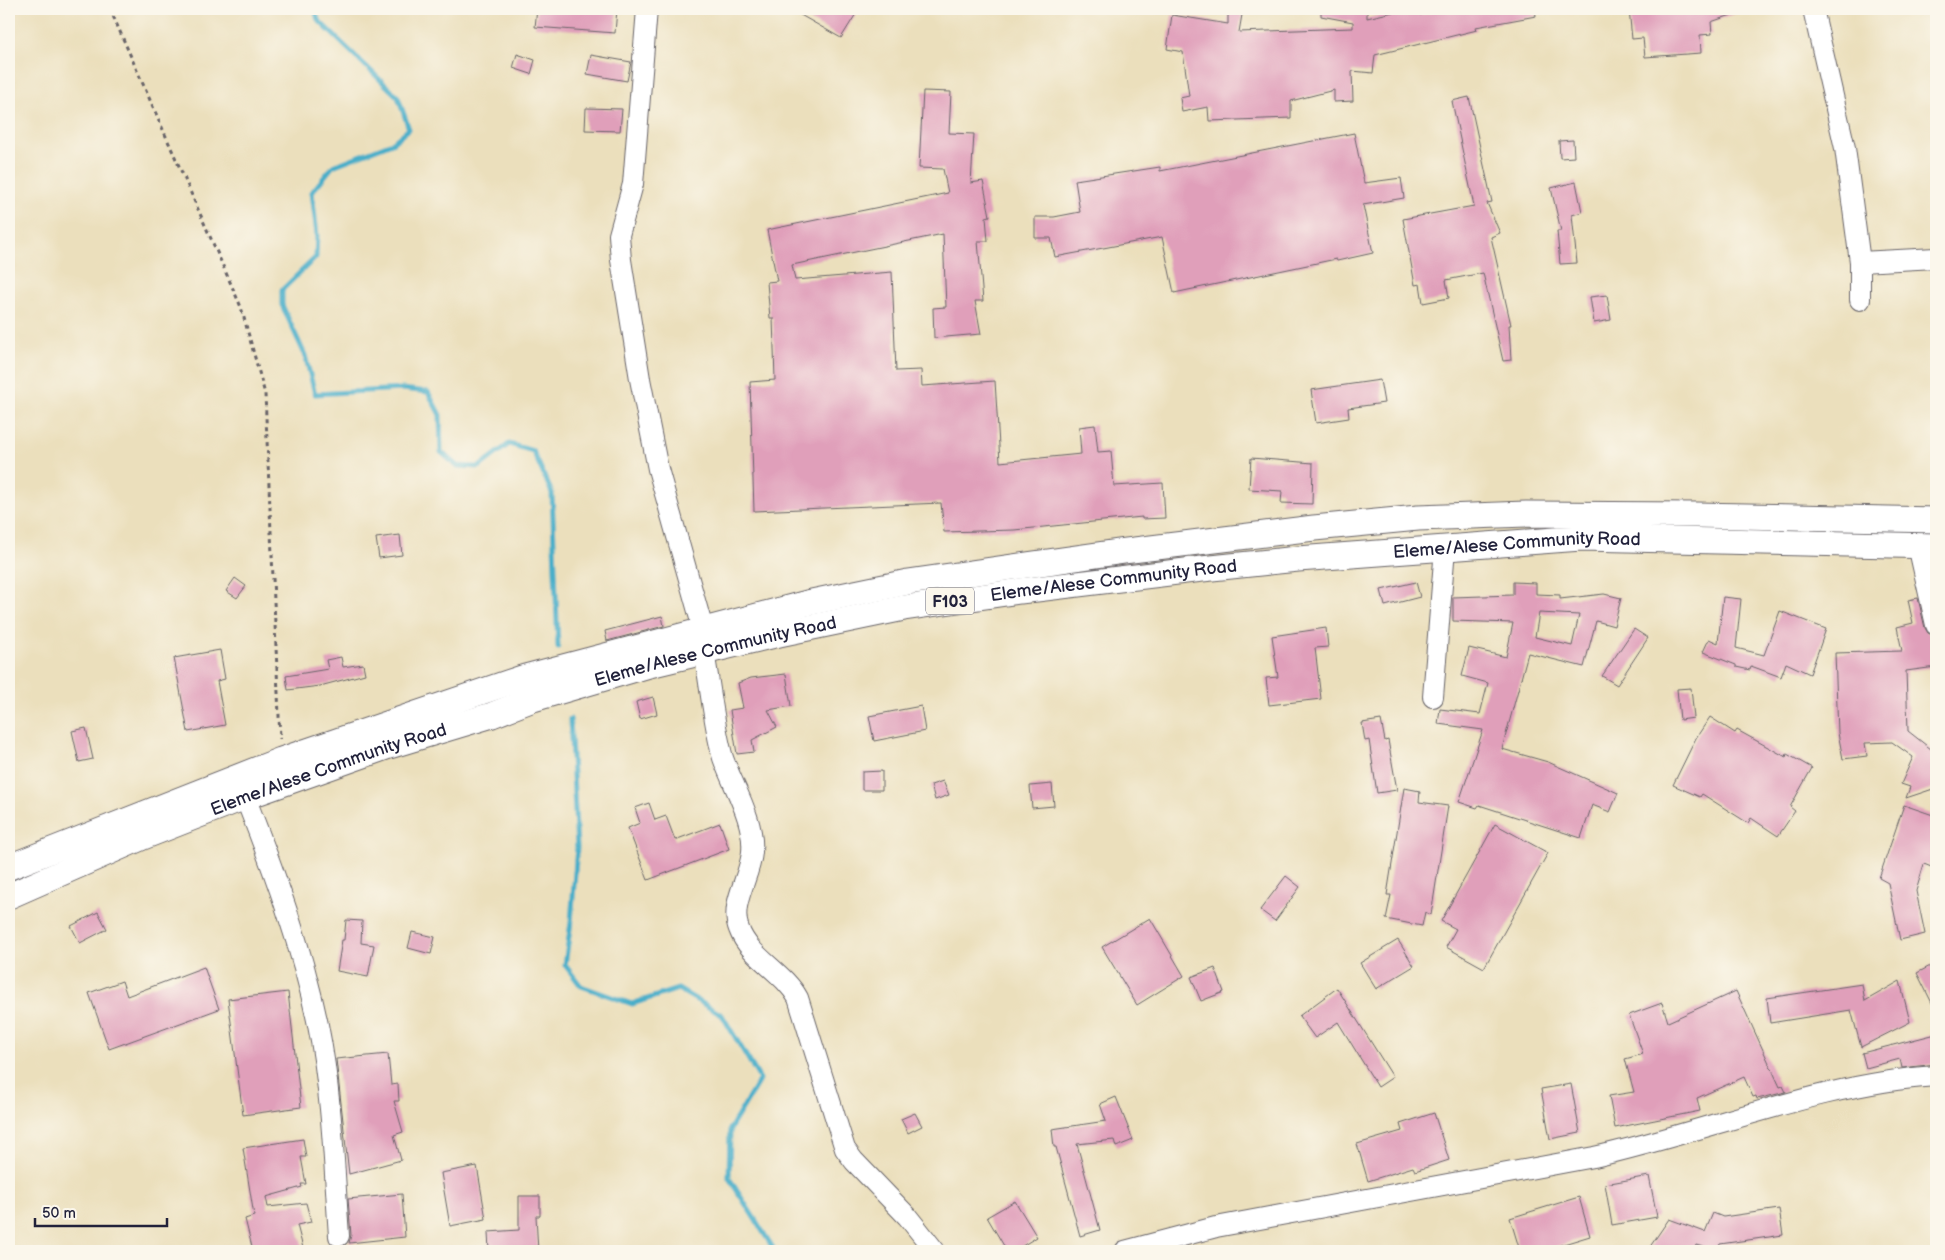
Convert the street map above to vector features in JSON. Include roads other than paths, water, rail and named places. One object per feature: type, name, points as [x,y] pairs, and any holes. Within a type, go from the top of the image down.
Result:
[{"type":"main road","name":"Eleme/Alese Community Road","points":[[9,896],[142,837],[389,746],[492,716],[533,699],[648,666],[703,641],[807,603],[908,582],[1125,551],[1399,520],[1526,514],[1936,520]]},
{"type":"main road","name":"Eleme/Alese Community Road","points":[[9,867],[281,760],[525,677],[703,641],[1020,591],[1289,560],[1581,538],[1927,545]]},
{"type":"street","points":[[647,9],[632,184],[619,235],[621,260],[640,379],[658,469],[703,641],[723,757],[741,797],[752,841],[750,863],[736,908],[738,928],[744,940],[754,951],[791,984],[798,998],[846,1149],[854,1161],[907,1216],[936,1251]]},
{"type":"street","points":[[1813,9],[1845,148],[1860,262],[1860,300]]},
{"type":"street","points":[[1860,262],[1936,258]]},
{"type":"street","points":[[1927,545],[1936,625]]},
{"type":"street","points":[[1433,697],[1445,548]]},
{"type":"street","points":[[244,798],[273,869],[308,980],[318,1026],[329,1102],[339,1236]]},
{"type":"street","points":[[1125,1251],[1216,1227],[1594,1157],[1642,1146],[1810,1099],[1882,1082],[1936,1076]]},
{"type":"waterway","points":[[315,9],[318,20],[398,97],[409,129],[392,143],[333,166],[312,192],[317,235],[316,257],[282,290],[282,305],[305,355],[315,394],[402,389],[428,392],[440,415],[441,452],[457,466],[479,467],[509,444],[533,451],[552,493],[558,647]]},
{"type":"waterway","points":[[570,719],[577,847],[571,922],[565,965],[581,986],[632,1004],[678,989],[722,1015],[760,1079],[730,1129],[729,1178],[775,1251]]}]
